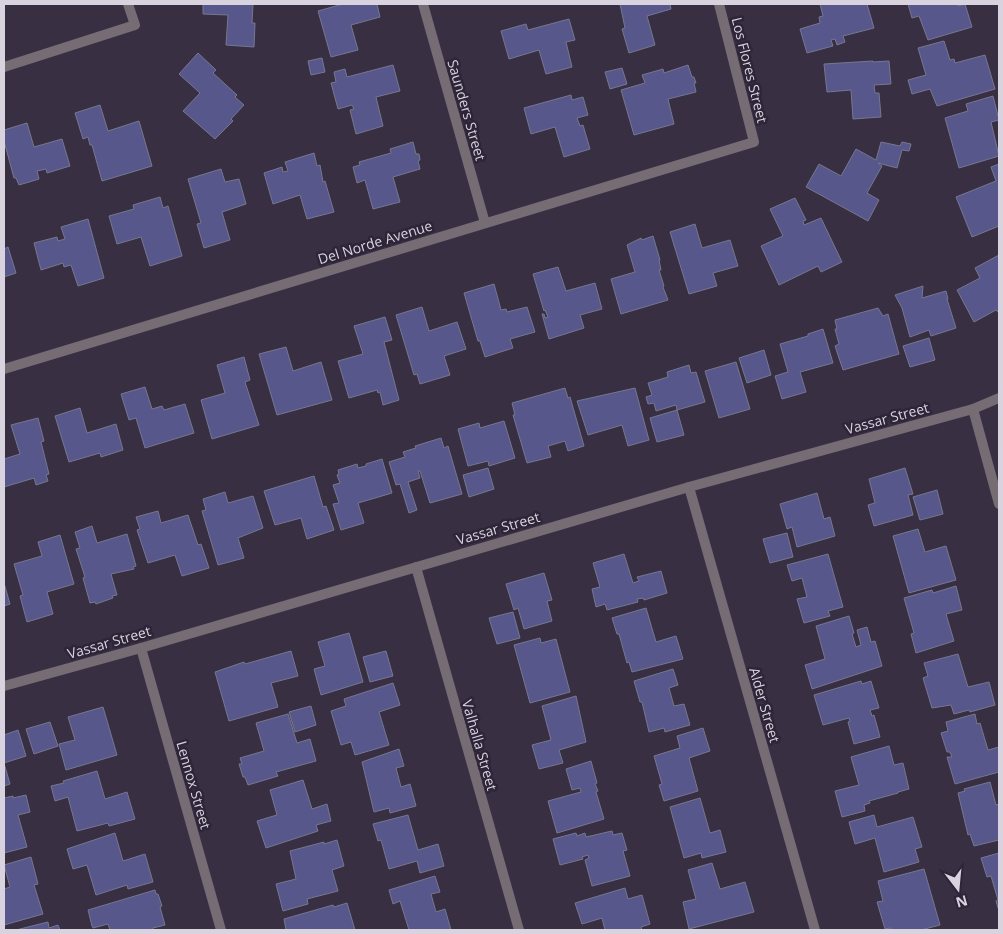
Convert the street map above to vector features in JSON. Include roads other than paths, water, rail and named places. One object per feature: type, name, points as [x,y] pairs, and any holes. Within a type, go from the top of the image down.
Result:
[{"type":"street","points":[[4,67],[135,25],[128,4]]},
{"type":"street","name":"Saunders Street","points":[[423,4],[484,223]]},
{"type":"street","name":"Los Flores Street","points":[[719,4],[754,142]]},
{"type":"street","name":"Del Norde Avenue","points":[[4,368],[754,142]]},
{"type":"street","name":"Vassar Street","points":[[4,686],[141,648],[689,487],[973,408],[999,398]]},
{"type":"street","points":[[973,408],[999,504]]},
{"type":"street","name":"Alder Street","points":[[689,487],[814,930]]},
{"type":"street","name":"Valhalla Street","points":[[416,567],[518,930]]},
{"type":"street","name":"Lennox Street","points":[[141,648],[221,930]]}]
